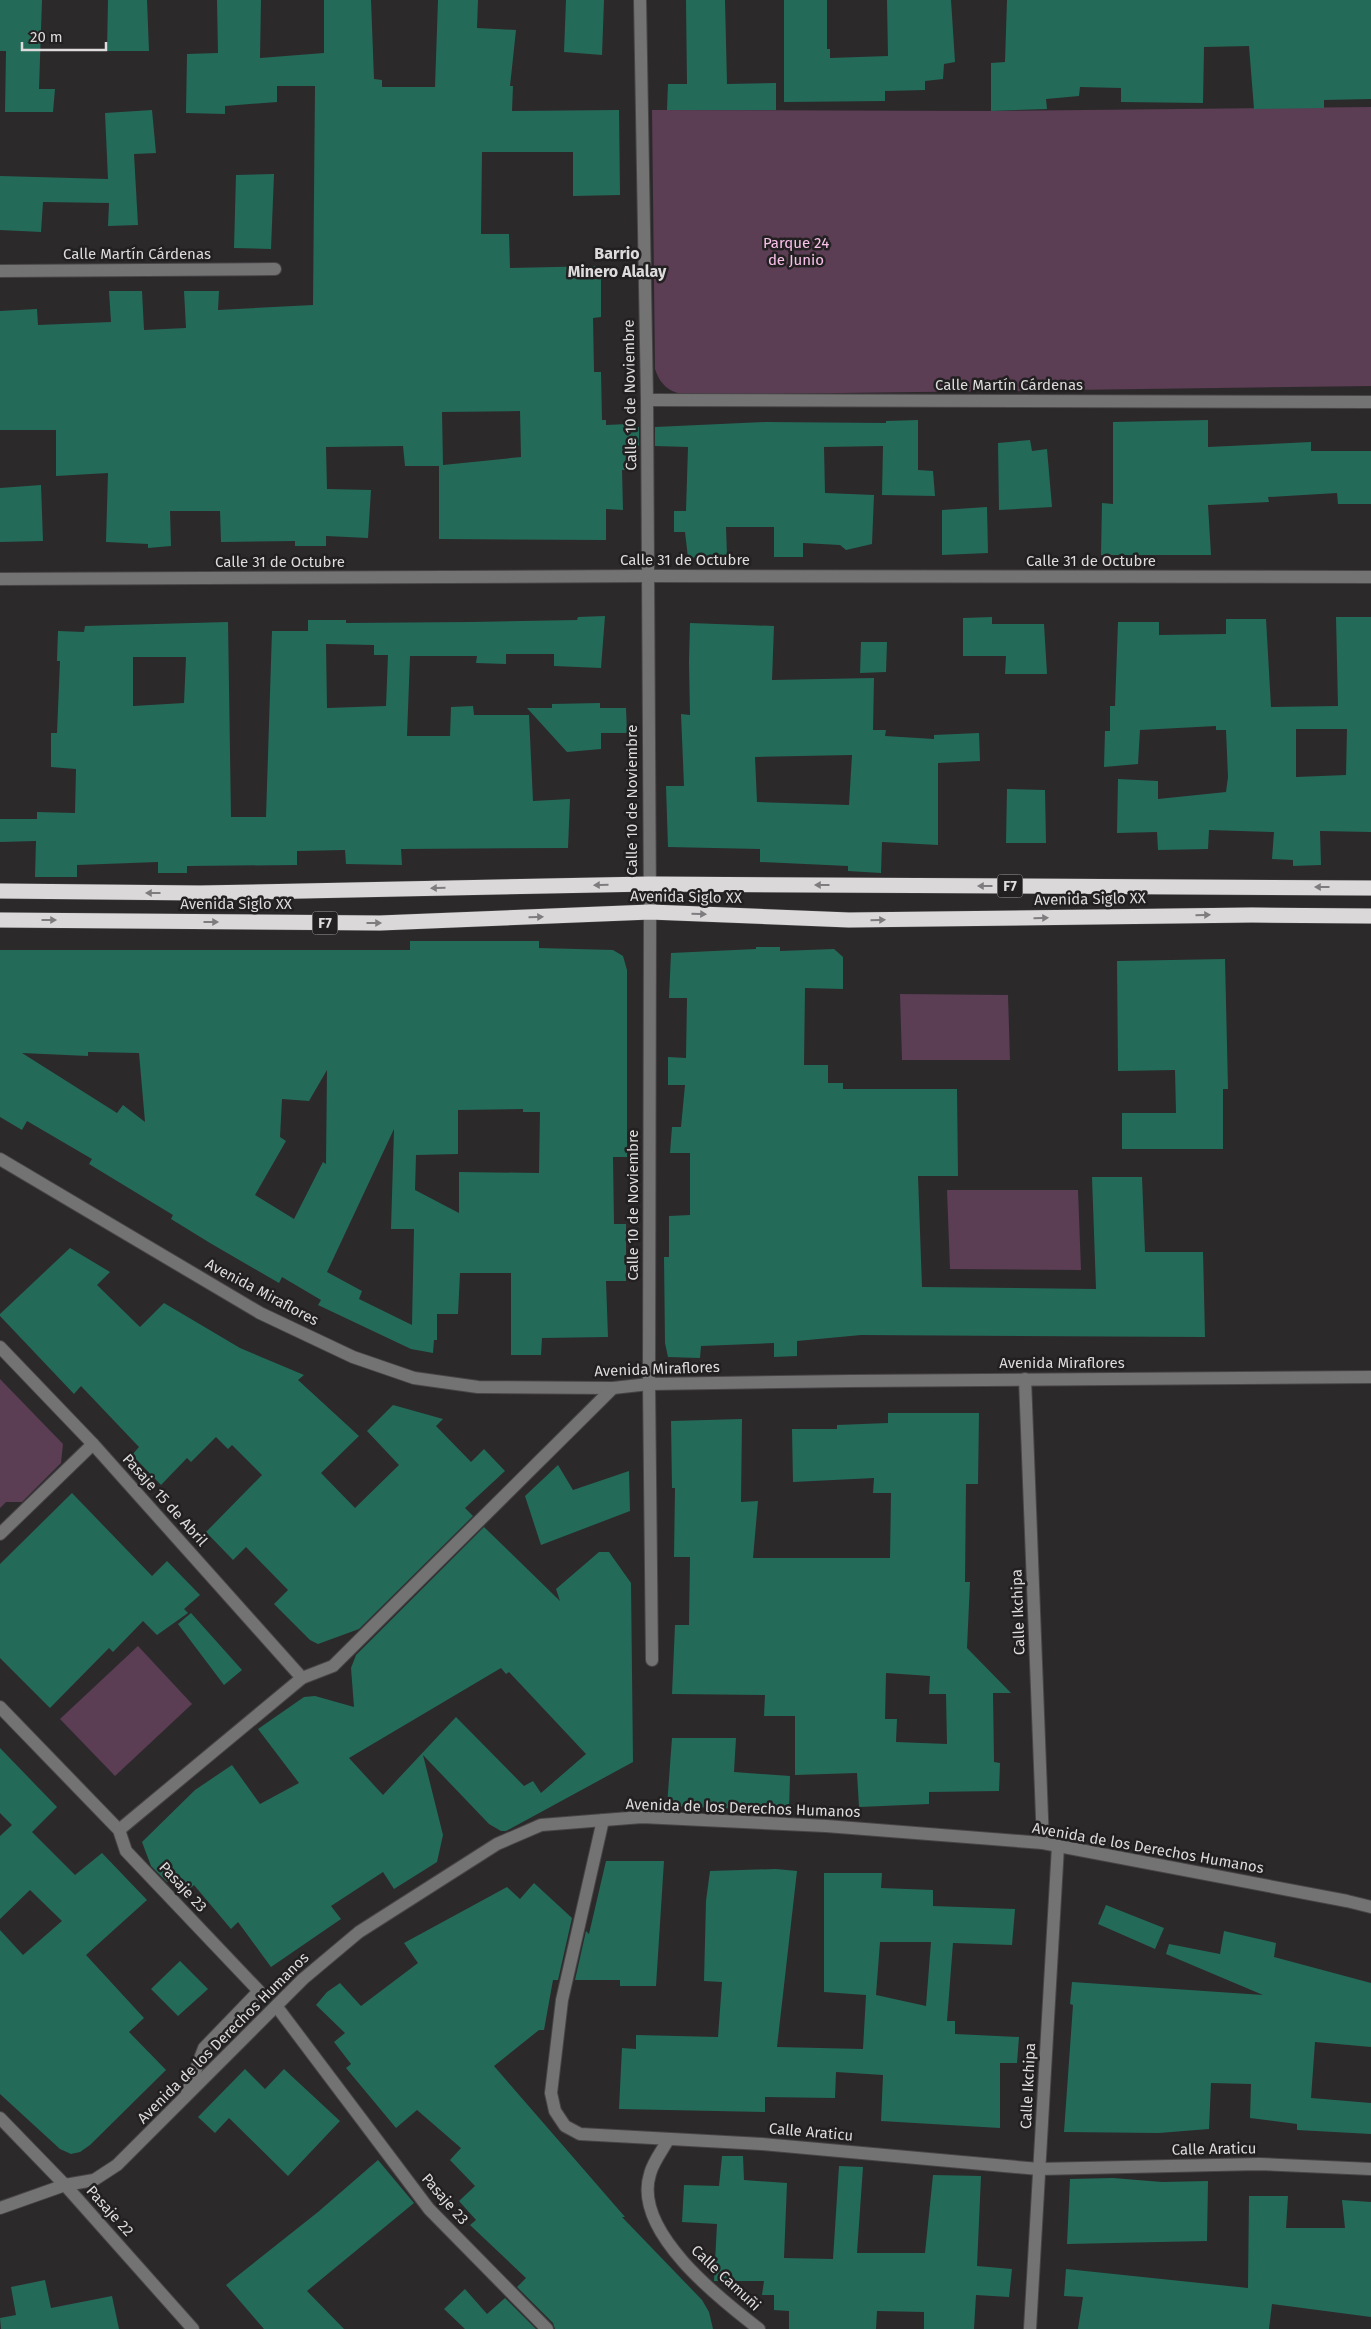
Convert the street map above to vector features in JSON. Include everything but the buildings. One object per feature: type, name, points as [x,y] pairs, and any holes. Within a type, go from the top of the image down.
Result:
[{"type":"highway","name":"Avenida Siglo XX","points":[[0,891],[200,893],[649,884],[1371,888]]},
{"type":"highway","name":"Avenida Siglo XX","points":[[0,920],[380,923],[650,912],[849,920],[1252,915],[1371,916]]},
{"type":"street","name":"Calle 10 de Noviembre","points":[[640,0],[647,400],[650,912],[649,1384],[652,1660]]},
{"type":"street","name":"Calle Martín Cárdenas","points":[[0,271],[275,269]]},
{"type":"street","name":"Calle Martín Cárdenas","points":[[647,400],[1371,402]]},
{"type":"street","name":"Calle 31 de Octubre","points":[[0,579],[647,576],[1371,577]]},
{"type":"street","name":"Avenida Miraflores","points":[[0,1159],[260,1313],[353,1357],[414,1378],[478,1387],[614,1388],[649,1384],[1371,1377]]},
{"type":"street","name":"Pasaje 15 de Abril","points":[[0,1347],[93,1444],[302,1678]]},
{"type":"street","name":"Calle Ikchipa","points":[[1025,1379],[1043,1844]]},
{"type":"street","points":[[119,1830],[302,1678],[333,1666],[614,1388]]},
{"type":"street","points":[[0,1534],[93,1444]]},
{"type":"street","name":"Pasaje 23","points":[[0,1707],[119,1830],[126,1851],[259,1991],[204,2048],[186,2097]]},
{"type":"street","name":"Avenida de los Derechos Humanos","points":[[0,2208],[65,2185],[94,2180],[117,2165],[303,1979],[359,1932],[497,1844],[541,1825],[642,1817],[826,1826],[1043,1844],[1371,1907]]},
{"type":"street","name":"Calle Araticu","points":[[603,1820],[562,2000],[551,2093],[555,2111],[565,2126],[580,2134],[762,2144],[1039,2169],[1259,2164],[1371,2169]]},
{"type":"street","name":"Calle Ikchipa","points":[[1030,2329],[1058,1846]]},
{"type":"street","name":"Pasaje 23","points":[[277,2006],[429,2209],[547,2329]]},
{"type":"street","name":"Pasaje 22","points":[[0,2118],[65,2185],[193,2329]]},
{"type":"street","name":"Calle Camuñi","points":[[668,2140],[650,2174],[648,2202],[659,2230],[686,2267],[754,2328]]},
{"type":"green space","name":"Parque 24 de Junio","points":[[1371,107],[1371,386],[689,395],[672,391],[664,385],[657,375],[655,369],[652,110],[991,111]]},
{"type":"green space","points":[[900,994],[1008,995],[1010,1060],[902,1060]]},
{"type":"green space","points":[[947,1190],[1078,1190],[1081,1270],[950,1269]]},
{"type":"green space","points":[[0,1379],[63,1444],[61,1463],[22,1502],[6,1502],[0,1508]]},
{"type":"green space","points":[[138,1646],[192,1704],[115,1776],[60,1719]]},
{"type":"district","name":"Barrio Minero Alalay","points":[[617,262]]}]
